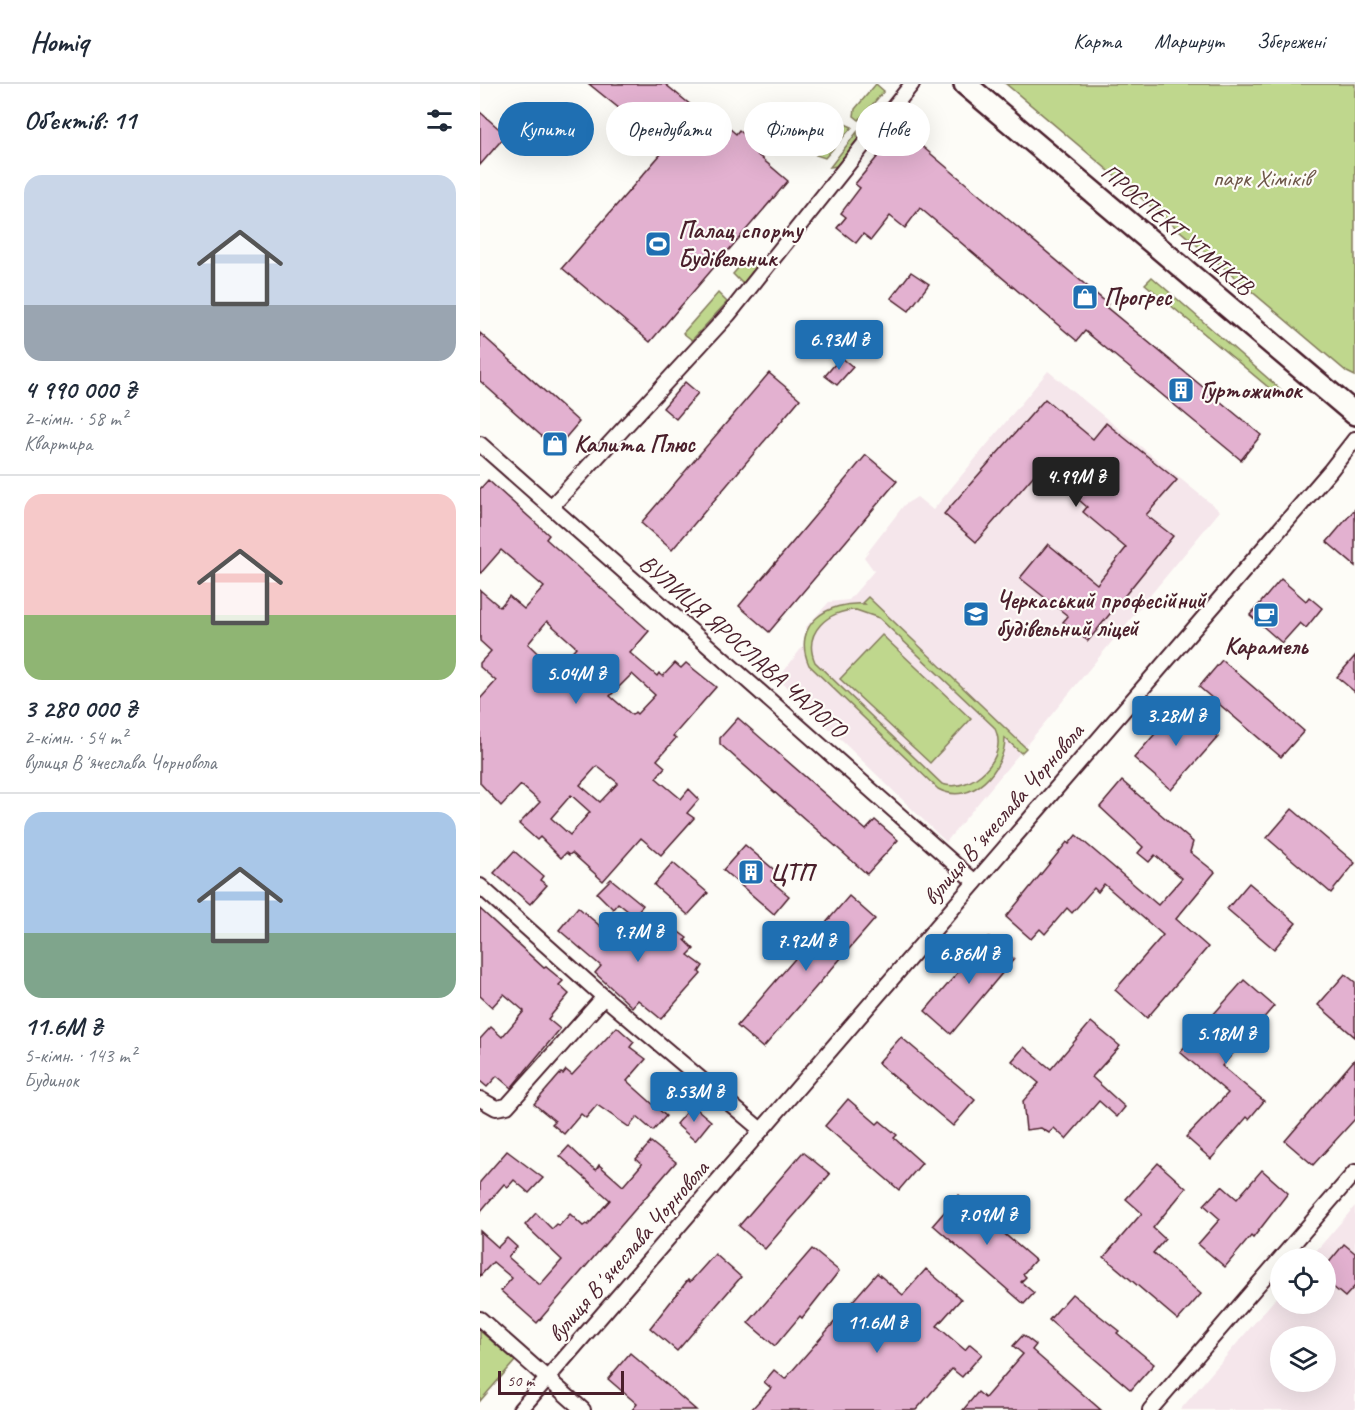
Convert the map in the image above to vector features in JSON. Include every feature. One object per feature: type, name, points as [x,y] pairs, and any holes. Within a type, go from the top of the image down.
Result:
[{"type":"main road","name":"ПРОСПЕКТ ХІМІКІВ","points":[[965,84],[1355,414]]},
{"type":"street","points":[[551,507],[729,314],[912,84]]},
{"type":"street","name":"вулиця Вʼячеслава Чорновола","points":[[520,1410],[1330,471],[1355,439]]},
{"type":"street","name":"ВУЛИЦЯ ЯРОСЛАВА ЧАЛОГО","points":[[480,444],[975,882]]},
{"type":"street","points":[[480,886],[604,997],[761,1130]]},
{"type":"street","points":[[480,1099],[496,1108],[507,1106],[604,997]]},
{"type":"street","points":[[1150,1410],[1355,1172]]},
{"type":"street","points":[[480,1320],[583,1410]]},
{"type":"shaded area","name":"Черкаський професійний будівельний ліцей","points":[[1048,371],[1220,511],[946,842],[778,679],[803,646],[806,627],[829,602],[849,600],[874,571],[864,557],[904,505],[917,497],[933,510]]},
{"type":"shaded area","points":[[1355,1206],[1355,1410],[1180,1410],[1270,1305],[1270,1314],[1336,1314],[1336,1248],[1319,1248]]},
{"type":"green space","points":[[876,84],[884,91],[875,102],[861,102]]},
{"type":"green space","name":"парк Хіміків","points":[[1006,84],[1355,84],[1355,376],[1347,372]]},
{"type":"green space","points":[[844,125],[852,127],[844,136]]},
{"type":"green space","points":[[856,133],[856,145],[838,166],[830,167],[838,156],[844,156],[844,149]]},
{"type":"green space","points":[[748,257],[756,267],[743,284],[733,274]]},
{"type":"green space","points":[[1152,277],[1286,394],[1281,398],[1145,284]]},
{"type":"green space","points":[[718,293],[727,302],[692,340],[683,333]]},
{"type":"green space","points":[[868,597],[1026,748],[1021,753],[1005,738],[1004,750],[999,762],[984,782],[963,793],[951,793],[938,789],[809,665],[805,638],[816,618],[838,606],[865,604],[863,602]],"holes":[[[856,610],[879,618],[994,727],[998,738],[997,750],[993,761],[976,778],[965,784],[953,786],[942,784],[815,662],[812,641],[815,632],[828,619],[836,614]]]},
{"type":"green space","points":[[882,635],[971,719],[930,763],[840,679]]},
{"type":"green space","points":[[480,1331],[515,1361],[480,1401]]},
{"type":"building","name":"Палац спорту Будівельник","points":[[589,84],[665,84],[687,102],[611,102]]},
{"type":"building","points":[[480,112],[498,128],[498,144],[480,165]]},
{"type":"building","name":"Палац спорту Будівельник","points":[[739,130],[744,134],[744,156],[759,156],[788,181],[650,342],[562,268],[659,156],[732,156],[732,131],[736,134]]},
{"type":"building","points":[[930,153],[1108,304],[1106,307],[1261,435],[1241,460],[1085,331],[1077,341],[920,208],[905,228],[890,216],[871,240],[863,234],[856,243],[837,228],[846,217],[841,213],[860,188],[855,184],[878,156],[930,156]]},
{"type":"building","points":[[911,272],[929,284],[909,311],[891,298]]},
{"type":"building","points":[[480,333],[579,422],[556,449],[480,381]]},
{"type":"building","points":[[841,357],[853,367],[837,385],[825,376]]},
{"type":"building","points":[[769,373],[800,399],[672,550],[641,523]]},
{"type":"building","points":[[685,382],[698,393],[676,419],[663,408]]},
{"type":"building","points":[[1045,399],[1093,439],[1106,423],[1177,480],[1146,515],[1173,536],[1088,641],[1063,622],[1068,616],[1020,578],[1048,544],[1097,584],[1126,548],[1083,512],[1087,507],[1041,467],[976,542],[944,514]]},
{"type":"building","points":[[866,455],[897,481],[769,632],[739,606]]},
{"type":"building","points":[[488,480],[549,535],[546,539],[649,631],[630,653],[657,676],[659,673],[663,676],[675,663],[681,668],[686,663],[716,687],[673,736],[676,738],[657,760],[665,767],[656,778],[681,799],[689,789],[699,799],[687,813],[694,818],[661,855],[641,838],[603,881],[572,853],[569,855],[566,853],[561,858],[540,837],[537,840],[519,824],[540,802],[521,785],[501,806],[480,783],[480,699],[496,681],[480,667],[480,663],[491,651],[480,641],[480,590],[500,607],[509,596],[524,609],[544,587],[501,550],[480,574],[480,489]],"holes":[[[547,621],[576,647],[555,670],[528,644]],[[632,674],[655,695],[637,714],[635,712],[632,715],[610,696]],[[597,766],[618,783],[600,802],[580,785]],[[571,795],[590,812],[570,835],[551,818]]]},
{"type":"building","points":[[1355,509],[1355,566],[1327,542]]},
{"type":"building","points":[[1281,579],[1306,601],[1309,597],[1322,608],[1306,628],[1300,623],[1282,643],[1250,615]]},
{"type":"building","points":[[1355,656],[1355,692],[1337,677]]},
{"type":"building","points":[[1222,660],[1304,731],[1281,757],[1199,687]]},
{"type":"building","points":[[1181,704],[1218,737],[1171,790],[1134,758]]},
{"type":"building","points":[[738,718],[866,830],[875,820],[898,840],[867,874],[720,744],[720,738]]},
{"type":"building","points":[[1122,781],[1193,842],[1190,852],[1215,872],[1176,919],[1208,947],[1147,1018],[1115,990],[1163,935],[1104,884],[1098,892],[1094,888],[1072,913],[1067,908],[1045,934],[1040,929],[1031,939],[1006,917],[1067,842],[1069,844],[1076,835],[1158,905],[1182,878],[1155,855],[1149,862],[1138,853],[1143,847],[1100,807]]},
{"type":"building","points":[[1292,809],[1355,863],[1331,893],[1267,838]]},
{"type":"building","name":"ЦТП","points":[[745,845],[778,873],[771,881],[789,896],[774,914],[723,870]]},
{"type":"building","points":[[514,851],[543,876],[540,880],[547,885],[530,904],[494,873]]},
{"type":"building","points":[[673,863],[708,893],[688,915],[654,885]]},
{"type":"building","points":[[611,879],[643,905],[634,916],[618,903],[613,909],[597,893]]},
{"type":"building","points":[[1249,883],[1296,923],[1274,949],[1227,909]]},
{"type":"building","points":[[849,896],[875,919],[763,1048],[737,1026]]},
{"type":"building","points":[[578,907],[614,938],[617,935],[638,954],[661,926],[665,930],[669,925],[687,938],[685,940],[694,949],[688,955],[703,966],[699,972],[701,974],[661,1019],[638,1000],[632,1007],[595,973],[601,966],[559,930]]},
{"type":"building","points":[[480,909],[544,968],[546,967],[563,981],[559,985],[569,994],[548,1019],[560,1029],[511,1088],[497,1076],[487,1087],[480,1081],[480,1039],[491,1027],[502,1037],[524,1011],[504,994],[492,1007],[480,996]]},
{"type":"building","points":[[988,937],[1014,959],[951,1034],[925,1011]]},
{"type":"building","points":[[1345,974],[1355,982],[1355,1037],[1318,1005]]},
{"type":"building","points":[[1244,980],[1274,1006],[1222,1066],[1264,1101],[1211,1159],[1186,1137],[1228,1093],[1180,1052]]},
{"type":"building","points":[[1091,1022],[1120,1046],[1092,1077],[1125,1107],[1117,1117],[1099,1101],[1066,1139],[1054,1128],[1049,1133],[1041,1128],[1026,1130],[1023,1101],[1039,1083],[1012,1061],[1024,1047],[1051,1069]]},
{"type":"building","points":[[617,1027],[634,1042],[630,1047],[646,1059],[627,1081],[666,1116],[653,1131],[637,1117],[629,1127],[597,1105],[586,1118],[581,1114],[564,1134],[552,1124],[555,1121],[534,1104],[561,1073],[563,1074],[566,1070],[572,1075]]},
{"type":"building","points":[[901,1037],[975,1100],[953,1126],[878,1063]]},
{"type":"building","points":[[1355,1059],[1355,1119],[1313,1165],[1285,1141]]},
{"type":"building","points":[[848,1099],[877,1124],[880,1121],[897,1135],[894,1138],[922,1163],[899,1190],[825,1126]]},
{"type":"building","points":[[692,1105],[711,1121],[695,1141],[676,1124]]},
{"type":"building","points":[[651,1142],[676,1162],[537,1323],[501,1291],[512,1278],[493,1262],[480,1276],[480,1231],[498,1247],[507,1238],[517,1247],[508,1257],[540,1285],[562,1260],[525,1225],[536,1213],[552,1229],[557,1224],[559,1226],[570,1214],[583,1226],[588,1225],[610,1200],[560,1156],[569,1146],[589,1165],[596,1170],[599,1165],[623,1186],[642,1164],[636,1159]]},
{"type":"building","points":[[507,1151],[543,1178],[529,1193],[514,1180],[508,1187],[504,1184],[480,1212],[480,1182]]},
{"type":"building","points":[[803,1152],[830,1174],[765,1249],[739,1226]]},
{"type":"building","points":[[1158,1163],[1186,1188],[1153,1228],[1165,1239],[1153,1253],[1201,1294],[1178,1320],[1104,1257],[1142,1213],[1126,1199]]},
{"type":"building","points":[[1262,1170],[1288,1193],[1253,1238],[1251,1236],[1225,1267],[1198,1244],[1220,1219],[1204,1205],[1222,1186],[1237,1199]]},
{"type":"building","points":[[959,1195],[1035,1260],[1023,1274],[1026,1277],[1021,1282],[1034,1293],[1024,1304],[933,1225]]},
{"type":"building","points":[[1344,1244],[1355,1253],[1355,1286],[1345,1297],[1336,1289],[1336,1254]]},
{"type":"building","points":[[812,1249],[839,1271],[802,1318],[800,1316],[775,1346],[748,1323]]},
{"type":"building","points":[[715,1254],[741,1277],[677,1351],[650,1328],[688,1280],[690,1282]]},
{"type":"building","points":[[926,1269],[961,1299],[937,1326],[965,1350],[970,1344],[982,1354],[962,1377],[952,1369],[916,1410],[751,1410],[771,1388],[764,1382],[774,1370],[785,1379],[877,1273],[903,1295]]},
{"type":"building","points":[[1072,1294],[1119,1331],[1117,1333],[1154,1364],[1131,1390],[1049,1320]]},
{"type":"building","points":[[1023,1335],[1036,1345],[1032,1350],[1101,1410],[963,1410],[978,1392],[985,1398],[1023,1354],[1013,1346]]},
{"type":"building","points":[[630,1353],[696,1410],[632,1410],[637,1404],[608,1379]]},
{"type":"place","name":"Палац спорту Будівельник","points":[[658,244]]},
{"type":"place","name":"Прогрес","points":[[1085,297]]},
{"type":"place","name":"Гуртожиток","points":[[1181,390]]},
{"type":"place","name":"Калита Плюс","points":[[555,444]]},
{"type":"place","name":"Черкаський професійний будівельний ліцей","points":[[976,614]]},
{"type":"place","name":"Карамель","points":[[1266,615]]},
{"type":"place","name":"ЦТП","points":[[751,872]]}]
